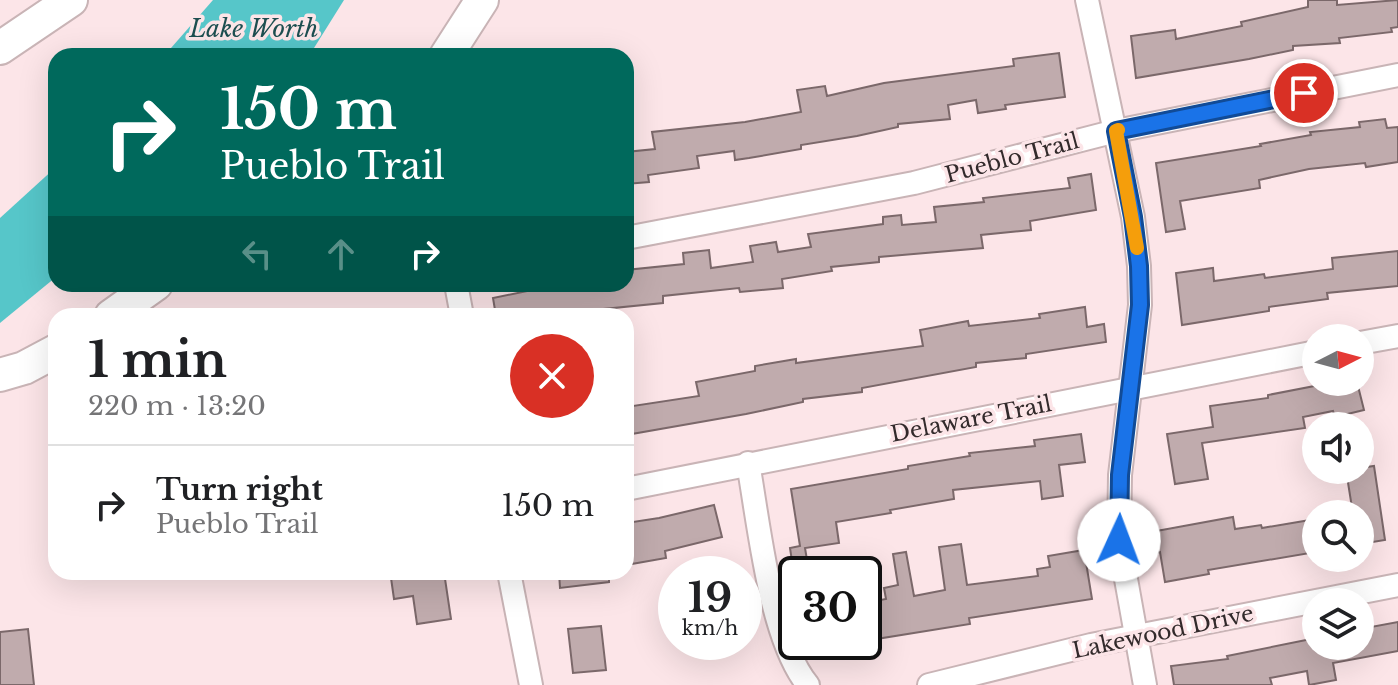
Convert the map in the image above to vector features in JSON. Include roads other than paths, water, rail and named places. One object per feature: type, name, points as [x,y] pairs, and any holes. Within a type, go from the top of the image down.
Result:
[{"type":"street","points":[[0,48],[71,0]]},
{"type":"street","points":[[451,48],[482,0]]},
{"type":"street","points":[[1087,0],[1133,217],[1139,266],[1140,305],[1120,475],[1119,540],[1145,685]]},
{"type":"street","name":"Pueblo Trail","points":[[634,236],[914,183],[1116,131],[1398,75]]},
{"type":"street","points":[[122,308],[145,292]]},
{"type":"street","points":[[1374,340],[1398,336]]},
{"type":"street","points":[[0,375],[24,368],[48,355]]},
{"type":"street","name":"Delaware Trail","points":[[634,487],[1302,355]]},
{"type":"street","points":[[748,463],[778,626],[798,674],[808,685]]},
{"type":"street","points":[[511,580],[531,685]]},
{"type":"street","name":"Lakewood Drive","points":[[929,685],[1137,637],[1398,585]]},
{"type":"water","name":"Lake Worth","points":[[213,0],[344,0],[314,48],[171,48]]},
{"type":"water","points":[[48,174],[48,284],[0,323],[0,218]]}]
